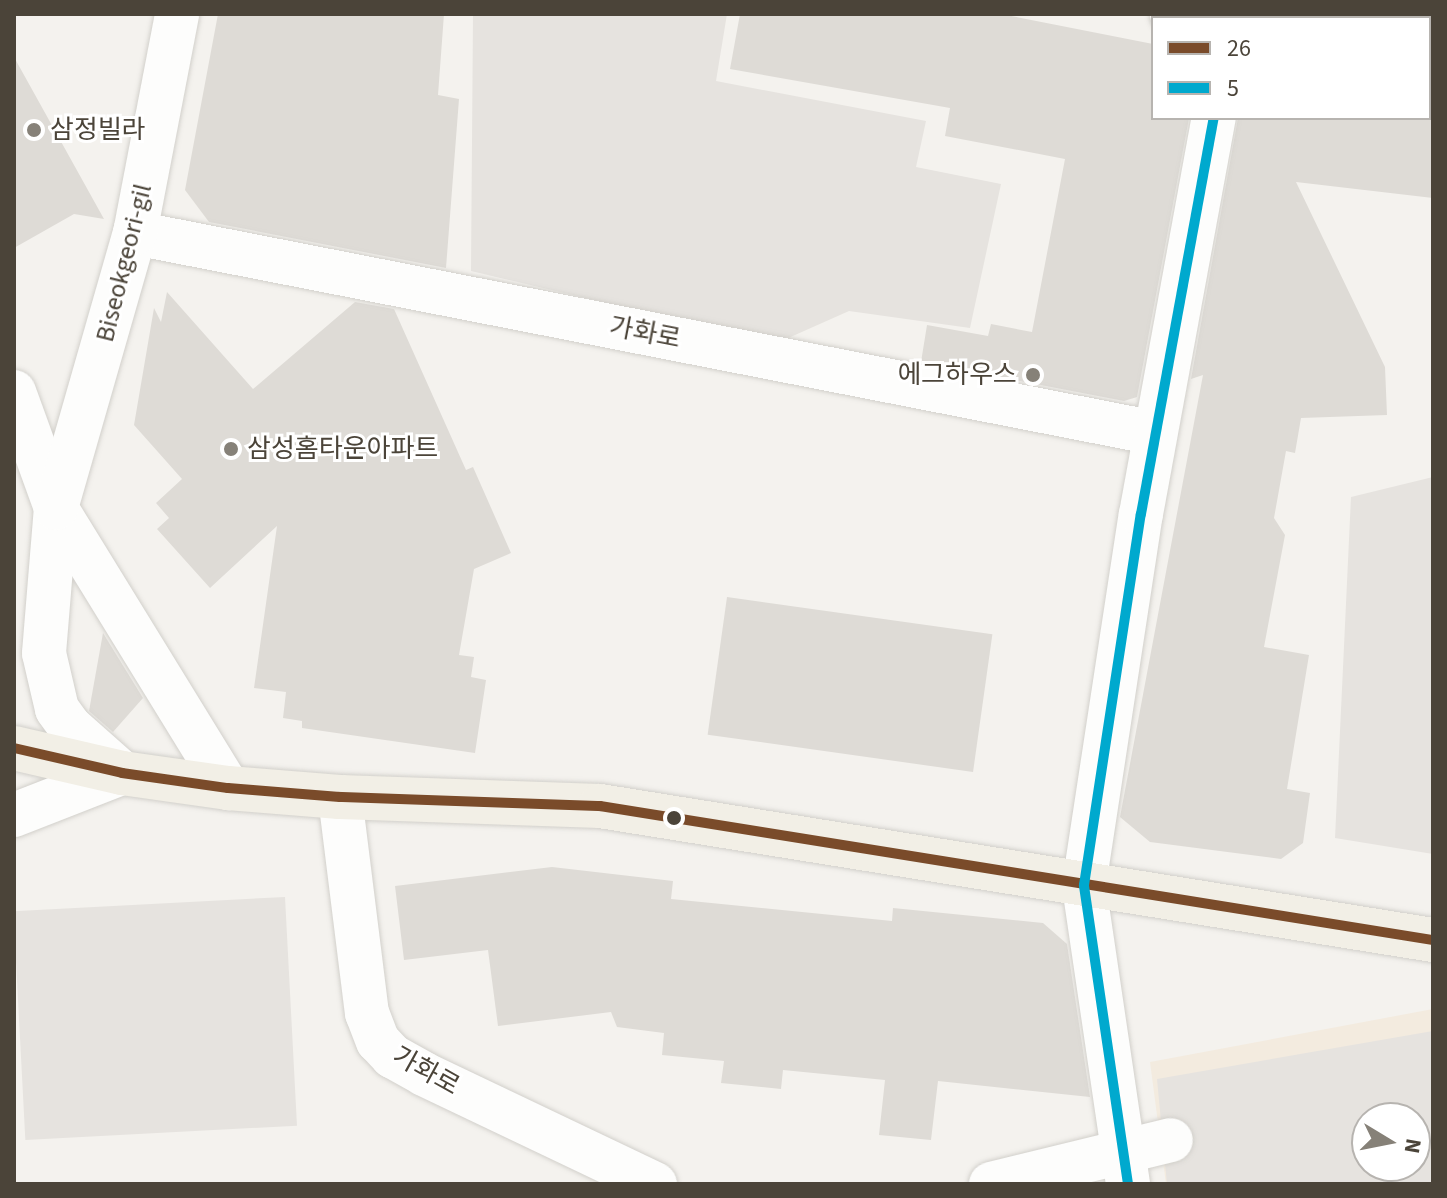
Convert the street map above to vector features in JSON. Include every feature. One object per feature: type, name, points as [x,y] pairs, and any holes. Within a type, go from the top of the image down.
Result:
[{"type":"main road","points":[[14,748],[122,773],[228,788],[340,797],[600,806],[1433,940]]},
{"type":"main road","points":[[14,772],[122,773]]},
{"type":"street","name":"Biseokgeori-gil","points":[[56,508],[135,233],[177,14]]},
{"type":"street","points":[[1125,1167],[1084,885],[1155,433],[1214,120]]},
{"type":"street","name":"가화로","points":[[135,233],[1155,433]]},
{"type":"street","points":[[14,392],[56,508],[228,788]]},
{"type":"street","points":[[14,815],[122,773],[70,727],[29,668],[56,508]]},
{"type":"street","name":"가화로","points":[[340,797],[367,1013],[378,1041],[392,1056],[424,1074],[655,1184]]},
{"type":"street","points":[[991,1184],[1125,1167],[1171,1140]]},
{"type":"shaded area","points":[[473,14],[727,14],[716,81],[926,121],[916,167],[1001,184],[970,328],[849,311],[777,343],[471,271]]},
{"type":"shaded area","points":[[1433,477],[1433,854],[1335,838],[1351,497]]},
{"type":"shaded area","points":[[285,897],[297,1126],[25,1140],[14,911]]},
{"type":"shaded area","points":[[1433,1009],[1433,1184],[1166,1184],[1150,1062]]},
{"type":"shaded area","points":[[1433,1031],[1433,1184],[1167,1184],[1157,1079]]},
{"type":"building","points":[[218,14],[444,14],[438,95],[459,99],[446,268],[209,222],[185,190]]},
{"type":"building","points":[[740,14],[1001,14],[1151,44],[1151,120],[1189,120],[1137,397],[1124,401],[921,362],[927,325],[988,336],[991,324],[1032,332],[1065,159],[945,136],[950,108],[730,69]]},
{"type":"building","name":"삼정빌라","points":[[14,57],[104,219],[74,214],[14,248]]},
{"type":"building","points":[[1433,118],[1433,198],[1296,182],[1385,367],[1387,415],[1301,418],[1295,453],[1286,451],[1274,518],[1285,535],[1264,647],[1309,655],[1287,789],[1310,793],[1303,843],[1281,859],[1150,842],[1120,817],[1203,375],[1191,379],[1238,120]]},
{"type":"building","points":[[167,292],[253,389],[355,302],[394,309],[466,470],[473,467],[511,553],[474,569],[459,655],[474,657],[471,677],[486,680],[475,753],[302,728],[302,721],[283,718],[286,692],[254,688],[277,526],[210,588],[157,529],[169,518],[156,503],[182,479],[134,425],[154,308],[161,322]]},
{"type":"building","points":[[727,597],[992,634],[973,772],[708,735]]},
{"type":"building","points":[[103,633],[143,698],[113,732],[89,711]]},
{"type":"building","points":[[552,867],[673,881],[671,899],[892,921],[893,908],[1043,923],[1067,944],[1090,1097],[938,1081],[931,1140],[879,1135],[885,1080],[783,1070],[781,1089],[721,1083],[724,1061],[662,1055],[664,1033],[617,1027],[611,1012],[498,1026],[488,950],[404,960],[395,886]]},
{"type":"transit line","name":"5","points":[[1128,1184],[1084,885],[1141,514],[1214,120]]},
{"type":"transit line","name":"26","points":[[14,748],[122,773],[228,788],[340,797],[600,806],[1433,940]]},
{"type":"place","name":"삼정빌라","points":[[34,130]]},
{"type":"place","name":"에그하우스","points":[[1033,375]]},
{"type":"place","name":"삼성홈타운아파트","points":[[231,449]]}]
